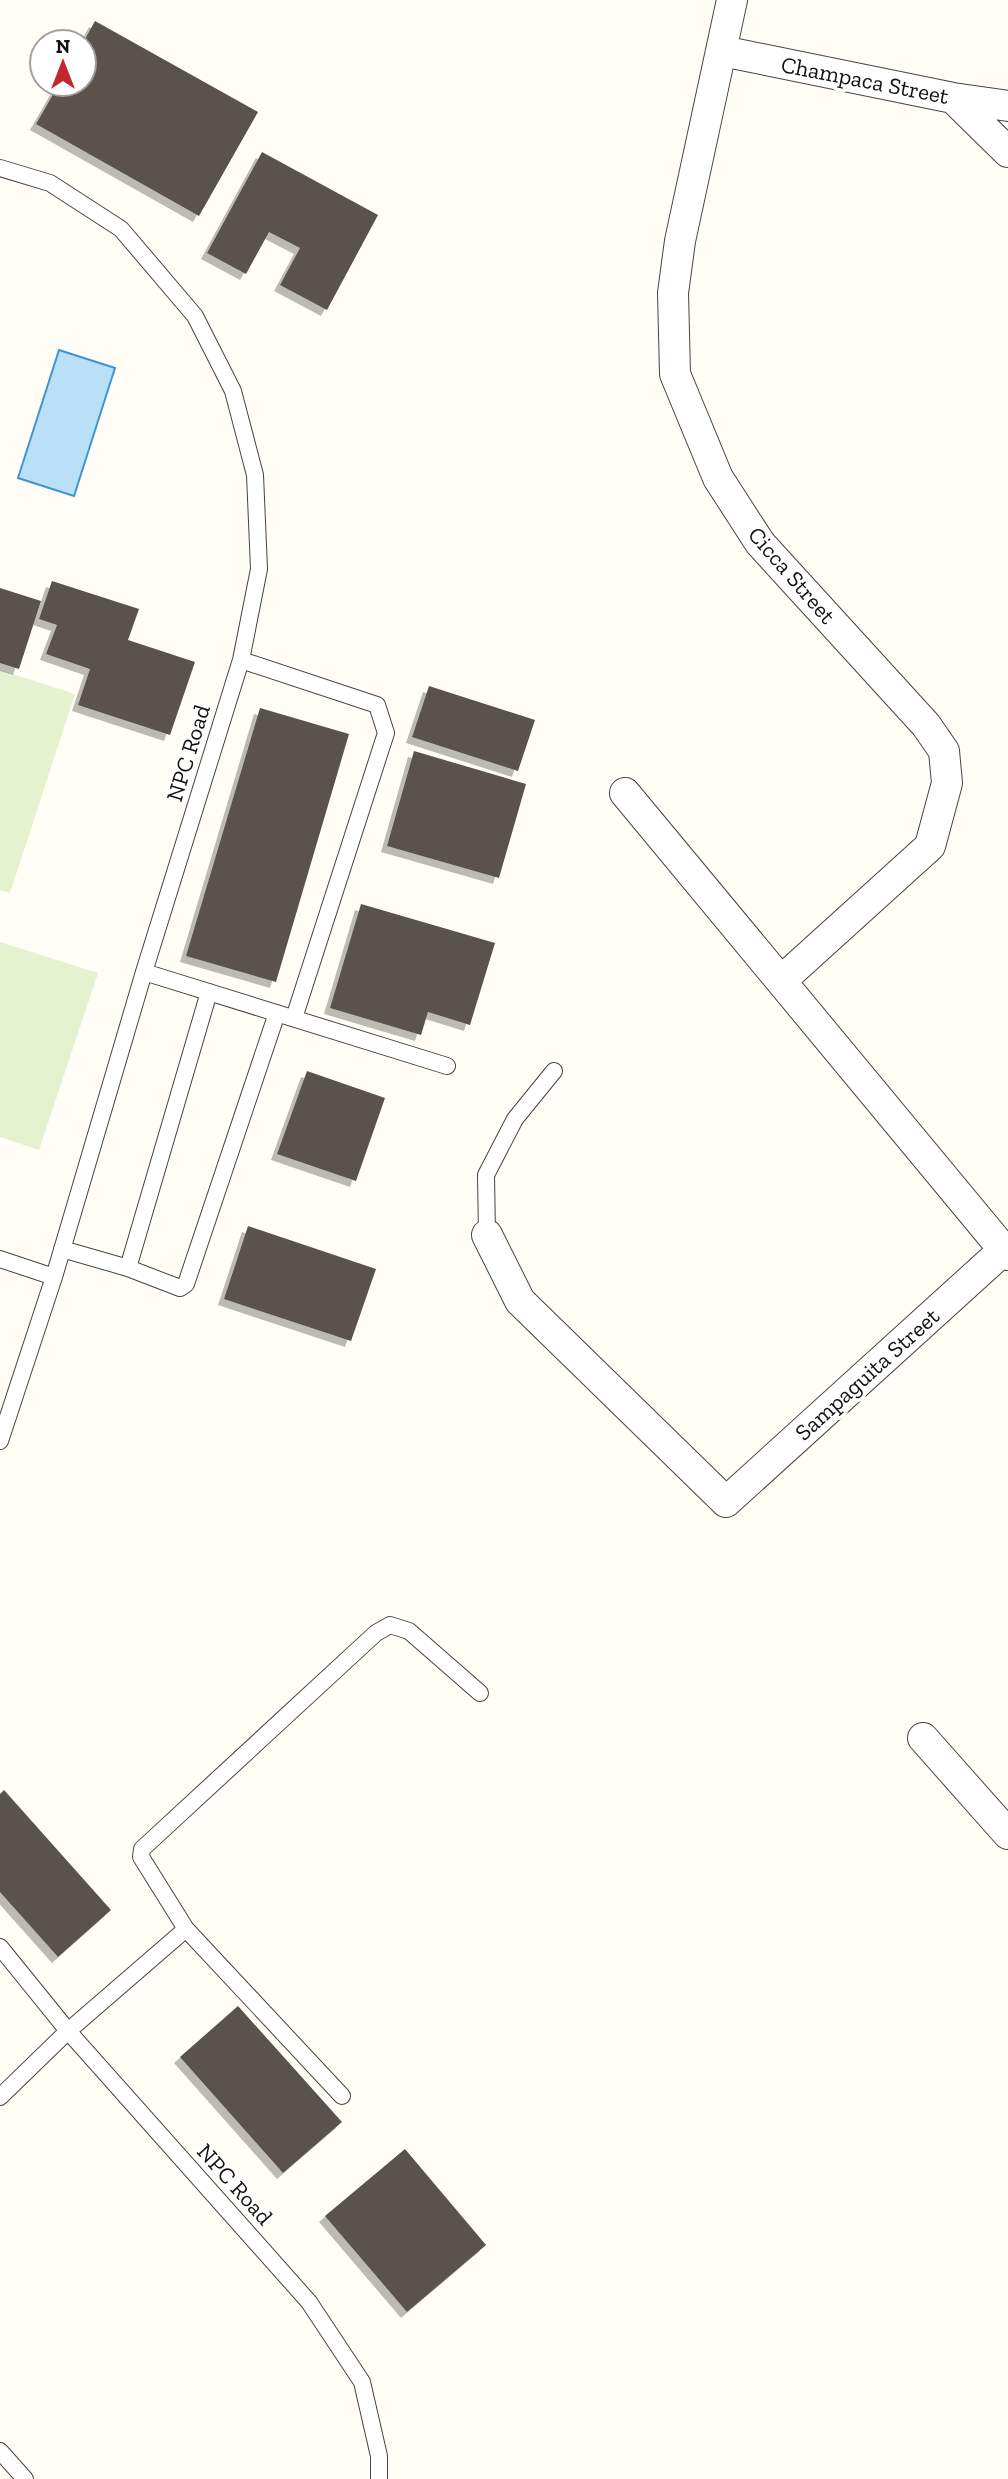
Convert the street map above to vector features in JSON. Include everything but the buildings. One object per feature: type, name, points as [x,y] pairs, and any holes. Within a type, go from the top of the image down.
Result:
[{"type":"street","name":"Cicca Street","points":[[732,0],[680,241],[673,293],[675,374],[718,478],[760,543],[926,725],[944,751],[947,783],[930,846],[782,981]]},
{"type":"street","name":"Champaca Street","points":[[722,51],[954,98],[1008,106]]},
{"type":"street","points":[[954,98],[1008,152]]},
{"type":"street","points":[[625,793],[1007,1250]]},
{"type":"street","name":"Sampaguita Street","points":[[487,1236],[520,1301],[726,1502],[1007,1250]]},
{"type":"street","points":[[923,1738],[1008,1834]]},
{"type":"lane","name":"NPC Road","points":[[0,168],[50,183],[121,229],[195,316],[233,391],[255,475],[259,569],[241,660],[144,972],[54,1277],[0,1441]]},
{"type":"lane","points":[[241,660],[377,705],[386,733],[294,1018]]},
{"type":"lane","points":[[144,972],[447,1066]]},
{"type":"lane","points":[[128,1268],[209,992]]},
{"type":"lane","points":[[62,1249],[128,1268],[180,1287],[186,1284],[277,1013]]},
{"type":"lane","points":[[487,1236],[486,1175],[515,1119],[554,1071]]},
{"type":"lane","points":[[0,1259],[54,1277]]},
{"type":"lane","points":[[342,2096],[186,1929],[141,1857],[142,1849],[376,1633],[390,1625],[408,1631],[480,1693]]},
{"type":"lane","points":[[0,2097],[68,2031],[186,1929]]},
{"type":"lane","name":"NPC Road","points":[[0,1947],[68,2031],[309,2302],[362,2382],[379,2456],[379,2479]]},
{"type":"lane","points":[[0,2451],[25,2479]]},
{"type":"green space","points":[[0,670],[75,694],[10,893],[0,890]]},
{"type":"green space","points":[[0,942],[98,973],[39,1150],[0,1137]]},
{"type":"water","points":[[59,350],[115,368],[74,496],[18,478]]}]
